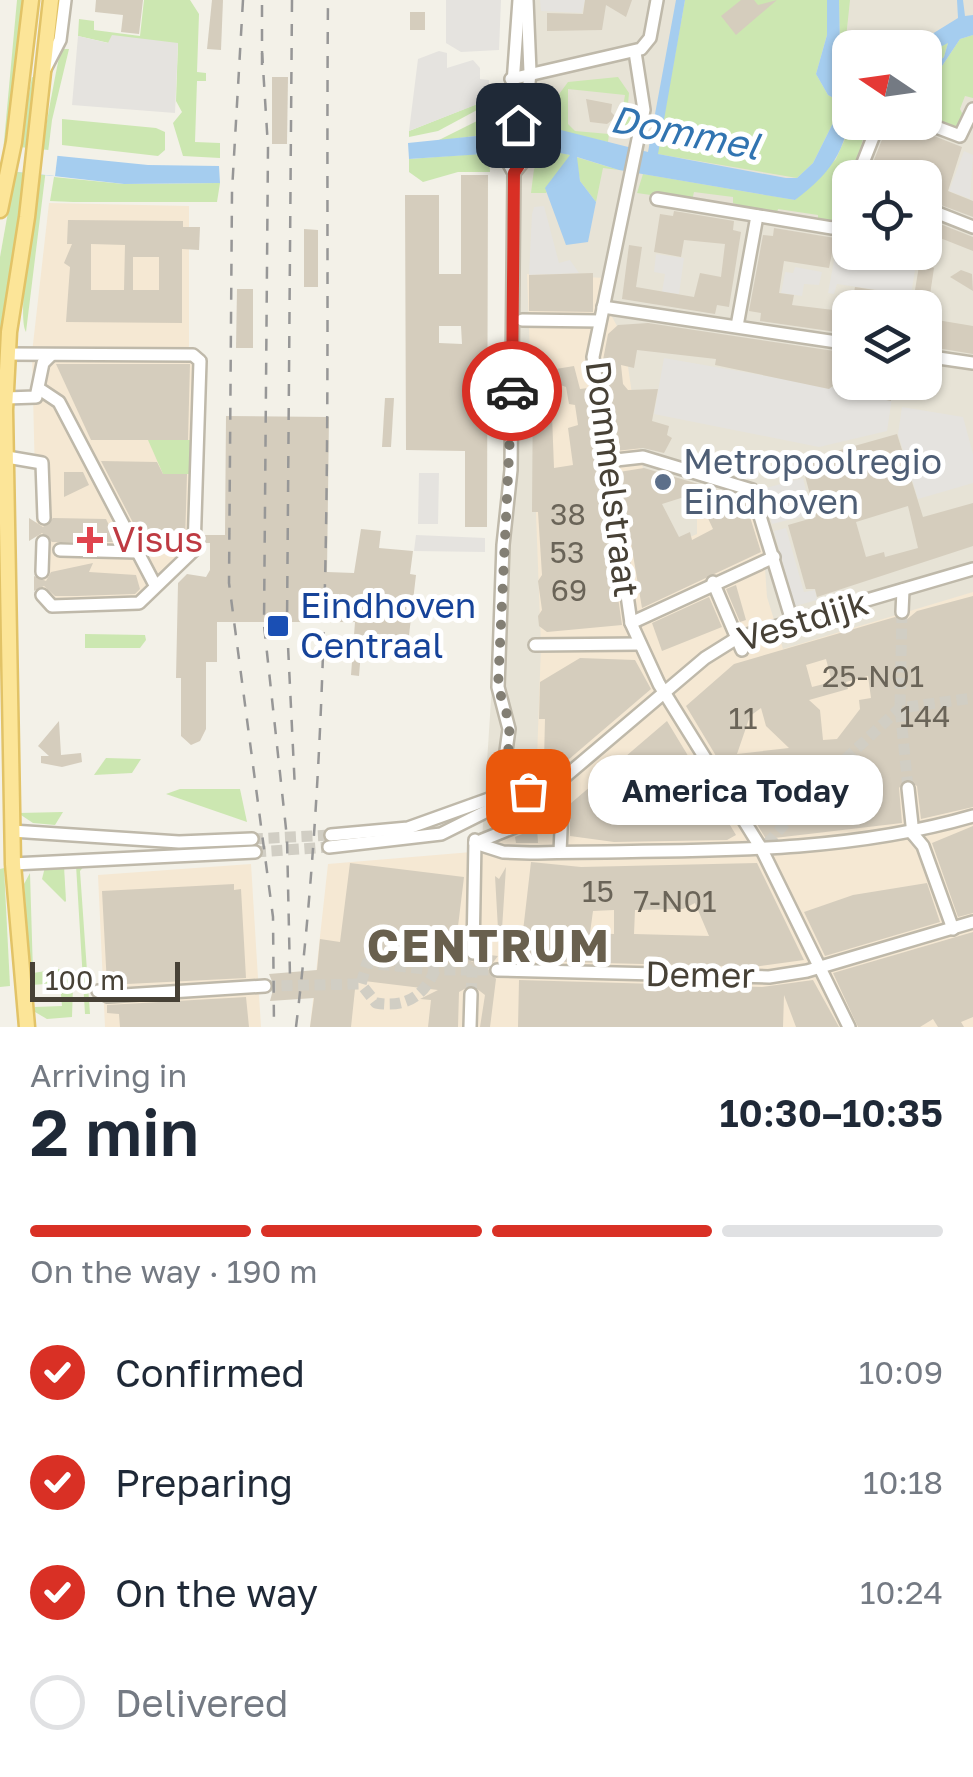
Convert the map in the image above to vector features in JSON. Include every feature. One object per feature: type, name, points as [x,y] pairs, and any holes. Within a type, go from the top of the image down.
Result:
[{"type":"main road","points":[[0,210],[14,142],[31,0]]},
{"type":"main road","points":[[26,1027],[7,865],[3,398],[50,0]]},
{"type":"main road","points":[[24,57],[30,74],[43,73]]},
{"type":"street","points":[[43,73],[60,40],[65,0]]},
{"type":"street","points":[[473,953],[473,834],[500,795],[510,729],[498,687],[503,544],[511,470],[514,173],[496,141],[504,129],[518,0]]},
{"type":"street","points":[[514,173],[531,152],[532,140],[526,129],[530,72],[527,0]]},
{"type":"street","points":[[511,78],[635,52],[650,38],[657,0]]},
{"type":"street","name":"Dommelstraat","points":[[635,52],[644,110],[592,357],[631,622],[665,692],[764,846],[850,1027]]},
{"type":"street","points":[[942,129],[960,136],[973,110]]},
{"type":"street","points":[[504,129],[526,129]]},
{"type":"street","points":[[657,198],[832,225]]},
{"type":"street","points":[[942,215],[973,227]]},
{"type":"street","points":[[738,326],[757,216]]},
{"type":"street","points":[[603,307],[832,341]]},
{"type":"street","points":[[525,320],[600,322]]},
{"type":"street","points":[[8,354],[199,358],[198,540],[145,601],[52,606],[42,596]]},
{"type":"street","points":[[3,398],[32,399],[41,390],[44,363],[51,356]]},
{"type":"street","points":[[942,358],[973,363]]},
{"type":"street","points":[[41,390],[58,402],[155,585]]},
{"type":"street","points":[[3,456],[42,463],[44,518]]},
{"type":"street","points":[[607,461],[643,457],[747,486],[758,498],[792,621]]},
{"type":"street","points":[[42,572],[44,542]]},
{"type":"street","points":[[60,550],[138,552]]},
{"type":"street","points":[[631,622],[774,556]]},
{"type":"street","name":"Vestdijk","points":[[473,834],[411,841],[330,841],[408,828],[500,795],[554,786],[665,692],[740,644],[792,621],[973,569]]},
{"type":"street","points":[[713,582],[740,644]]},
{"type":"street","points":[[902,612],[903,590]]},
{"type":"street","points":[[535,645],[640,644]]},
{"type":"street","points":[[505,770],[510,780],[528,791]]},
{"type":"street","points":[[908,788],[913,834],[923,846],[954,929]]},
{"type":"street","points":[[473,834],[562,808],[560,852]]},
{"type":"street","points":[[473,834],[504,852],[764,846],[783,850],[913,834],[973,816]]},
{"type":"street","points":[[6,831],[254,846],[7,865]]},
{"type":"street","name":"Demer","points":[[497,970],[770,977],[820,967],[973,922]]},
{"type":"street","points":[[98,991],[108,996],[260,987]]},
{"type":"street","points":[[470,1027],[471,994]]},
{"type":"shaded area","points":[[446,0],[501,0],[499,50],[461,52],[446,43]]},
{"type":"shaded area","points":[[515,0],[973,0],[973,1027],[470,1027],[501,544]]},
{"type":"shaded area","points":[[540,0],[585,0],[582,13],[541,11]]},
{"type":"shaded area","points":[[112,35],[178,43],[175,113],[72,105],[78,36],[108,43]]},
{"type":"shaded area","points":[[439,51],[447,53],[447,68],[473,60],[480,68],[480,79],[489,80],[488,100],[409,131],[418,59]]},
{"type":"shaded area","points":[[964,151],[973,155],[970,199],[949,191]]},
{"type":"shaded area","points":[[49,203],[189,206],[189,351],[198,362],[196,547],[144,599],[38,602],[32,353]]},
{"type":"shaded area","points":[[544,206],[559,263],[570,260],[579,273],[529,275],[532,214],[534,207]]},
{"type":"shaded area","points":[[656,254],[684,258],[679,294],[662,292],[665,274],[654,272]]},
{"type":"shaded area","points":[[795,267],[822,272],[819,285],[804,284],[802,296],[781,293],[785,272],[793,273]]},
{"type":"shaded area","points":[[832,270],[915,270],[912,290],[837,284],[832,294],[828,293]]},
{"type":"shaded area","points":[[527,274],[605,278],[610,313],[624,339],[655,552],[697,534],[697,513],[760,497],[767,597],[783,649],[973,592],[973,1027],[310,1027],[328,864],[472,852],[535,815],[541,646]]},
{"type":"shaded area","points":[[664,358],[832,387],[832,400],[892,400],[887,431],[819,447],[654,414]]},
{"type":"shaded area","points":[[902,407],[963,417],[973,454],[973,483],[918,499],[898,434]]},
{"type":"shaded area","points":[[419,473],[439,473],[438,524],[418,524]]},
{"type":"shaded area","points":[[803,478],[812,514],[772,524],[762,489]]},
{"type":"shaded area","points":[[786,528],[804,592],[815,590],[817,600],[795,606],[774,531]]},
{"type":"shaded area","points":[[416,535],[485,538],[485,552],[414,551]]},
{"type":"shaded area","points":[[251,864],[261,1027],[105,1027],[98,875]]},
{"type":"green space","points":[[17,0],[25,0],[0,185]]},
{"type":"green space","points":[[144,0],[190,0],[199,14],[197,72],[206,73],[206,81],[197,81],[195,142],[220,143],[220,158],[183,156],[173,123],[182,112],[176,101],[178,43],[109,43],[78,36],[79,19],[94,21],[94,30],[140,36]]},
{"type":"green space","points":[[685,0],[827,0],[827,35],[816,74],[832,97],[832,125],[813,163],[797,178],[657,154]]},
{"type":"green space","points":[[839,0],[850,0],[847,30],[840,30]]},
{"type":"green space","points":[[973,35],[973,98],[965,96],[960,109],[965,119],[953,130],[942,126],[942,66],[960,39]]},
{"type":"green space","points":[[61,49],[69,49],[52,120],[26,332],[24,284],[29,243]]},
{"type":"green space","points":[[32,77],[37,79],[0,371],[0,257]]},
{"type":"green space","points":[[618,77],[629,93],[628,104],[635,105],[632,127],[620,125],[625,95],[568,89],[568,124],[575,131],[609,134],[608,142],[545,128],[546,112],[568,82]]},
{"type":"green space","points":[[492,98],[492,102],[438,131],[409,137],[409,131]]},
{"type":"green space","points":[[491,114],[490,134],[437,141]]},
{"type":"green space","points":[[62,119],[156,128],[165,132],[165,150],[158,156],[62,145]]},
{"type":"green space","points":[[844,140],[862,140],[857,160],[836,159]]},
{"type":"green space","points":[[545,150],[571,155],[546,193],[531,193],[534,169],[545,158]]},
{"type":"green space","points":[[489,153],[490,172],[458,172],[423,182],[409,172],[409,159]]},
{"type":"green space","points":[[576,157],[619,170],[603,168],[596,202],[580,181]]},
{"type":"green space","points":[[832,163],[832,220],[824,224],[818,222],[818,215],[778,209],[776,217],[733,203],[733,197],[694,192],[692,201],[637,193],[643,174],[795,200]]},
{"type":"green space","points":[[54,177],[124,184],[220,183],[217,202],[50,201]]},
{"type":"green space","points":[[148,440],[191,440],[190,474],[163,474]]},
{"type":"green space","points":[[85,634],[145,635],[146,640],[140,648],[85,648]]},
{"type":"green space","points":[[106,758],[141,759],[132,773],[94,775]]},
{"type":"green space","points":[[180,789],[240,789],[247,822],[166,794]]},
{"type":"green space","points":[[63,812],[55,825],[33,823],[18,813]]},
{"type":"green space","points":[[76,865],[85,865],[80,871],[90,1014],[85,1014]]},
{"type":"green space","points":[[64,866],[65,902],[42,879],[45,867]]},
{"type":"green space","points":[[4,868],[10,986],[0,987],[0,869]]},
{"type":"green space","points":[[30,873],[33,973],[59,969],[73,986],[72,1017],[47,1019],[35,1012],[35,1007],[62,1006],[60,983],[31,985],[24,884]]},
{"type":"water","points":[[676,0],[685,0],[658,154],[797,178],[813,163],[832,125],[832,140],[844,140],[830,167],[795,200],[619,170],[577,157],[580,181],[596,202],[588,242],[566,245],[545,188],[570,155],[545,150],[409,159],[408,143],[553,128],[648,152]]},
{"type":"water","points":[[827,0],[839,0],[840,30],[832,30],[832,97],[816,74],[827,35]]},
{"type":"water","points":[[957,0],[963,0],[965,16],[973,15],[973,35],[960,39],[942,66],[948,43],[942,46],[942,30],[939,30],[958,18]]},
{"type":"water","points":[[0,150],[148,165],[219,166],[220,183],[124,184],[0,170]]},
{"type":"pier","points":[[545,128],[544,151],[490,155],[490,134]]},
{"type":"pier","points":[[0,145],[58,151],[55,176],[0,170]]},
{"type":"building","points":[[96,0],[143,0],[139,34],[121,32],[123,15],[95,12]]},
{"type":"building","points":[[212,0],[223,0],[221,50],[207,49]]},
{"type":"building","points":[[585,0],[632,0],[626,17],[606,5],[602,30],[547,31],[547,13],[583,14]]},
{"type":"building","points":[[741,0],[754,0],[758,5],[777,0],[736,35],[721,16]]},
{"type":"building","points":[[410,12],[425,12],[425,30],[410,30]]},
{"type":"building","points":[[272,77],[288,77],[287,144],[272,144]]},
{"type":"building","points":[[586,99],[612,104],[611,112],[616,117],[607,124],[590,122]]},
{"type":"building","points":[[942,139],[962,147],[948,191],[973,201],[973,217],[942,205],[942,160],[874,160],[882,140]]},
{"type":"building","points":[[461,175],[488,175],[487,527],[465,527],[465,451],[406,450],[405,195],[439,195],[439,274],[461,274]],"holes":[[[439,326],[461,326],[462,344],[439,343]]]},
{"type":"building","points":[[674,211],[734,221],[733,230],[741,232],[729,307],[717,305],[715,314],[622,299],[629,245],[642,247],[636,287],[694,297],[700,273],[721,277],[725,244],[684,240],[681,257],[654,252],[660,214],[673,216]]},
{"type":"building","points":[[68,220],[183,221],[183,227],[200,227],[199,250],[182,249],[182,323],[66,322],[70,267],[64,263],[72,244],[67,244]],"holes":[[[91,244],[125,245],[124,290],[91,290]],[[133,257],[159,257],[159,290],[133,290]]]},
{"type":"building","points":[[942,225],[973,237],[973,251],[942,239]]},
{"type":"building","points":[[774,228],[832,238],[829,268],[784,261],[779,293],[794,295],[792,305],[832,310],[832,331],[760,321],[761,313],[749,311],[763,235],[773,236]]},
{"type":"building","points":[[304,229],[318,230],[318,287],[304,287]]},
{"type":"building","points":[[918,270],[934,270],[931,290],[915,290]]},
{"type":"building","points":[[961,270],[972,274],[973,291],[950,277]]},
{"type":"building","points":[[593,273],[593,312],[529,311],[529,275]]},
{"type":"building","points":[[237,289],[253,289],[253,348],[236,348]]},
{"type":"building","points":[[942,321],[973,326],[973,354],[942,349]]},
{"type":"building","points":[[648,323],[832,351],[832,386],[829,389],[715,365],[716,359],[637,350],[634,368],[621,365],[623,384],[628,390],[658,389],[652,421],[669,426],[667,435],[672,438],[664,453],[643,448],[616,451],[603,360],[608,334],[618,325]]},
{"type":"building","points":[[56,364],[190,364],[188,440],[91,440]]},
{"type":"building","points":[[574,366],[580,389],[588,388],[622,625],[547,632],[539,626],[542,610],[538,581],[542,575],[538,512],[532,512],[533,380],[538,372]],"holes":[[[555,383],[566,387],[569,404],[575,405],[578,425],[568,428],[573,465],[554,468],[551,389]]]},
{"type":"building","points":[[385,398],[394,398],[391,447],[382,447]]},
{"type":"building","points":[[226,416],[329,417],[327,572],[354,573],[361,529],[381,531],[379,548],[413,551],[410,574],[416,575],[408,644],[362,639],[359,676],[351,675],[355,622],[217,622],[217,662],[206,662],[206,729],[200,741],[191,745],[181,736],[181,678],[176,678],[178,583],[187,574],[206,577],[210,570],[210,543],[204,543],[204,535],[225,535]]},
{"type":"building","points":[[897,434],[923,517],[973,503],[973,546],[817,597],[815,589],[806,589],[788,525],[816,517],[801,461]],"holes":[[[908,506],[918,548],[885,557],[884,552],[866,557],[856,522]]]},
{"type":"building","points":[[101,461],[157,462],[163,474],[187,474],[185,543],[143,542]]},
{"type":"building","points":[[644,468],[712,488],[708,506],[681,498],[662,504],[679,537],[690,532],[692,540],[713,529],[706,514],[733,500],[735,495],[744,498],[761,552],[642,608],[619,472]]},
{"type":"building","points":[[64,472],[83,472],[89,485],[64,497]]},
{"type":"building","points":[[29,518],[43,527],[53,518],[106,519],[117,542],[52,542],[42,533],[29,541]]},
{"type":"building","points":[[93,563],[89,572],[136,575],[140,589],[135,594],[77,596],[55,596],[44,586],[34,591],[34,576],[46,581],[51,572]]},
{"type":"building","points":[[736,585],[746,620],[740,622],[726,589]]},
{"type":"building","points":[[973,596],[973,807],[921,819],[917,786],[906,779],[899,788],[902,823],[766,839],[686,706],[734,664],[895,617],[905,621],[917,611]],"holes":[[[826,659],[832,682],[812,687],[806,665]],[[868,676],[871,698],[859,700],[860,709],[837,739],[823,740],[820,710],[809,700],[848,689],[846,682]],[[761,708],[766,726],[789,748],[737,754],[750,716]]]},
{"type":"building","points":[[709,597],[722,627],[662,651],[652,623]]},
{"type":"building","points":[[580,658],[635,660],[651,689],[561,766],[548,765],[544,760],[545,719],[539,719],[540,682]]},
{"type":"building","points":[[59,721],[61,755],[81,753],[82,762],[62,767],[41,763],[41,756],[49,756],[38,746]]},
{"type":"building","points":[[667,721],[736,835],[727,840],[614,842],[570,836],[570,804]],"holes":[[[655,759],[687,811],[631,812],[633,778]]]},
{"type":"building","points":[[973,826],[973,913],[958,917],[932,843]]},
{"type":"building","points":[[537,828],[538,843],[516,843],[515,837]]},
{"type":"building","points":[[531,862],[581,867],[757,863],[804,960],[753,967],[520,957]],"holes":[[[695,903],[709,936],[634,934],[635,910],[683,909]],[[614,910],[614,934],[590,933],[593,911]]]},
{"type":"building","points":[[350,863],[464,877],[455,951],[464,952],[472,962],[482,954],[498,956],[488,969],[496,979],[490,1027],[480,1027],[485,995],[472,985],[459,992],[458,1027],[428,1027],[431,1000],[420,999],[438,990],[356,980],[351,1027],[310,1027],[314,998],[270,1001],[274,986],[269,974],[317,970],[320,939],[340,942]]},
{"type":"building","points":[[506,867],[502,929],[498,929],[495,876],[499,879]]},
{"type":"building","points":[[927,883],[940,922],[825,956],[804,912],[853,895]]},
{"type":"building","points":[[234,884],[234,890],[241,889],[246,978],[107,985],[102,891]]},
{"type":"building","points":[[973,932],[973,1017],[961,1022],[964,1027],[938,1027],[933,1019],[920,1027],[858,1027],[833,973]]},
{"type":"building","points":[[519,980],[762,987],[813,980],[839,1027],[796,1027],[784,995],[783,1027],[518,1027]]},
{"type":"building","points":[[246,997],[249,1027],[120,1027],[119,1014],[107,1013],[107,1005]]},
{"type":"tunnel","points":[[902,612],[900,708],[908,788]]},
{"type":"tunnel","points":[[767,844],[824,779],[900,708],[973,698]]},
{"type":"tunnel","points":[[252,839],[331,835]]},
{"type":"tunnel","points":[[255,852],[329,847]]},
{"type":"tunnel","points":[[471,994],[473,953]]},
{"type":"tunnel","points":[[435,970],[419,993],[396,1004],[376,1003],[361,984],[367,963],[435,970],[497,970]]},
{"type":"tunnel","points":[[265,986],[361,984]]},
{"type":"railway","points":[[243,0],[232,191],[229,583],[273,917],[274,1027]]},
{"type":"railway","points":[[262,0],[262,65]]},
{"type":"railway","points":[[292,0],[287,625],[295,790]]},
{"type":"railway","points":[[296,1027],[309,900],[323,643],[328,0]]},
{"type":"railway","points":[[262,51],[268,147],[264,625],[287,838],[290,977]]},
{"type":"way so far","points":[[512,391],[498,687],[510,729],[505,770],[510,780],[528,791]]},
{"type":"place","name":"Metropoolregio Eindhoven","points":[[663,482]]},
{"type":"place","name":"Visus","points":[[90,540]]},
{"type":"place","name":"Eindhoven Centraal","points":[[278,626]]},
{"type":"place","name":"America Today","points":[[528,791]]},
{"type":"district","name":"CENTRUM","points":[[489,946]]},
{"type":"route","points":[[512,391],[514,173],[532,146],[531,134],[518,125]]},
{"type":"water label","name":"Dommel","points":[[685,133]]}]
